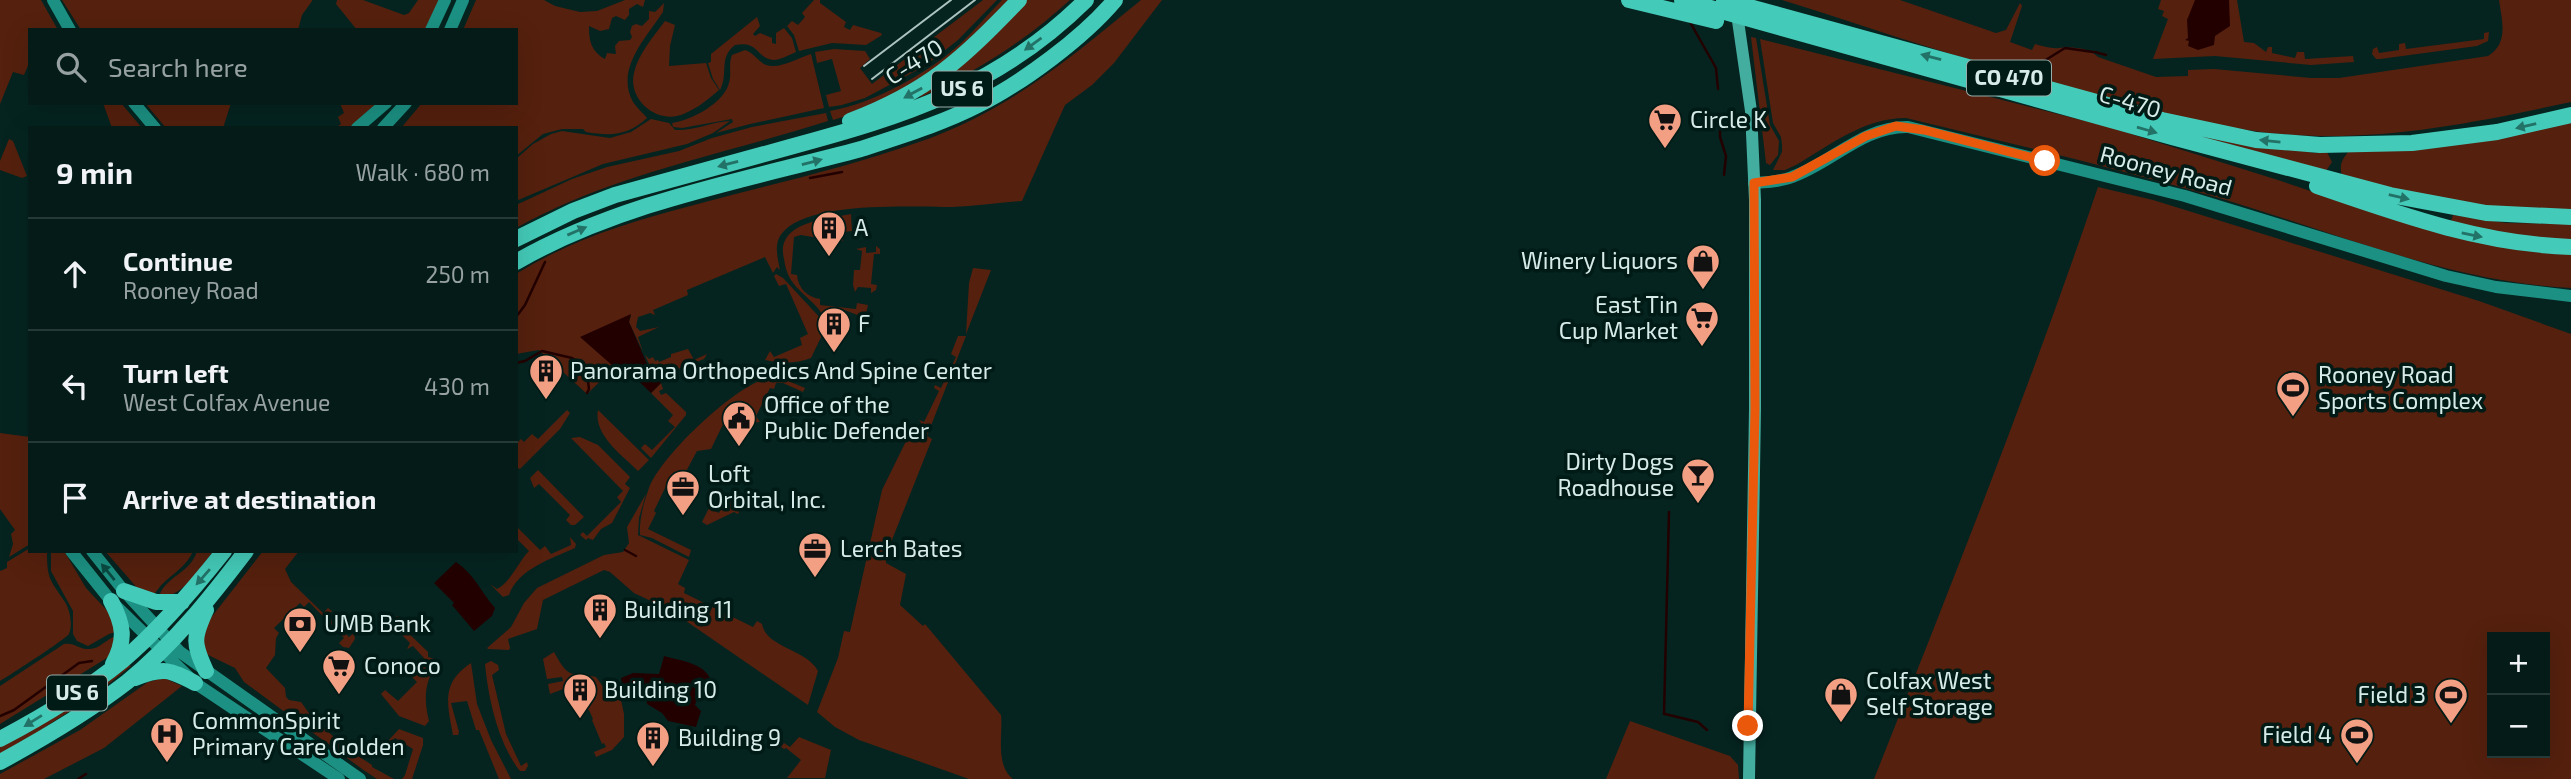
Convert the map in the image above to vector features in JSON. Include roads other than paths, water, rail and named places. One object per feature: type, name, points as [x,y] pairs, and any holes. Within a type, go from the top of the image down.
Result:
[{"type":"highway","name":"C-470","points":[[818,139],[833,128],[888,106],[929,84],[968,53],[1019,0]]},
{"type":"highway","name":"US 6","points":[[518,238],[573,211],[615,195],[912,111],[964,88],[1009,62],[1086,0]]},
{"type":"highway","points":[[1110,6],[1129,0]]},
{"type":"highway","points":[[1629,0],[1832,46]]},
{"type":"highway","name":"C-470","points":[[1682,0],[1832,46],[2426,203],[2486,213],[2571,217]]},
{"type":"highway","points":[[1724,0],[1809,21]]},
{"type":"highway","points":[[1759,0],[1809,21]]},
{"type":"highway","name":"US 6","points":[[518,261],[556,240],[600,221],[861,149],[978,105],[1047,60],[1110,6]]},
{"type":"highway","name":"C-470","points":[[1809,21],[2172,123],[2256,140],[2320,145],[2412,144],[2489,134],[2571,115]]},
{"type":"highway","points":[[2172,137],[2439,227],[2511,242],[2571,247]]},
{"type":"highway","name":"US 6","points":[[0,739],[110,671],[153,633],[222,553]]},
{"type":"highway","name":"US 6","points":[[0,762],[63,726],[129,680],[215,592],[244,553]]},
{"type":"highway","points":[[129,680],[148,673],[170,670],[201,677],[195,636],[215,592]]},
{"type":"highway","points":[[110,671],[124,634],[118,596],[156,602],[182,601]]},
{"type":"main road","points":[[1735,0],[1751,111],[1754,183],[1755,400],[1749,779]]},
{"type":"street","points":[[52,0],[69,28]]},
{"type":"street","points":[[432,28],[445,0]]},
{"type":"street","points":[[451,28],[463,0]]},
{"type":"street","points":[[136,105],[153,126]]},
{"type":"street","points":[[359,126],[384,105]]},
{"type":"street","points":[[385,126],[404,105]]},
{"type":"street","name":"Rooney Road","points":[[1754,183],[1792,177],[1871,134],[1886,128],[1908,127],[2185,196],[2446,276],[2571,296]]},
{"type":"street","points":[[73,553],[201,677],[339,779]]},
{"type":"street","points":[[93,553],[118,596]]},
{"type":"street","points":[[201,677],[360,779]]},
{"type":"waterway","points":[[1690,22],[1716,68],[1718,89]]},
{"type":"waterway","points":[[2044,61],[2065,48],[2093,52]]},
{"type":"waterway","points":[[2095,52],[2106,55]]},
{"type":"waterway","points":[[1720,123],[1720,137],[1726,156],[1724,175]]},
{"type":"waterway","points":[[810,178],[842,172]]},
{"type":"waterway","points":[[518,314],[545,262]]},
{"type":"waterway","points":[[518,363],[542,351],[572,358],[586,366],[589,389],[587,393]]},
{"type":"waterway","points":[[1664,714],[1669,512]]},
{"type":"waterway","points":[[625,550],[636,556]]},
{"type":"waterway","points":[[0,716],[14,710],[79,663],[92,661]]},
{"type":"waterway","points":[[1665,714],[1698,722],[1707,730]]},
{"type":"waterway","points":[[78,779],[86,774]]},
{"type":"tram line","points":[[864,66],[951,0]]},
{"type":"tram line","points":[[872,79],[975,0]]},
{"type":"place","name":"Circle K","points":[[1665,150]]},
{"type":"place","name":"A","points":[[829,258]]},
{"type":"place","name":"Winery Liquors","points":[[1703,291]]},
{"type":"place","name":"East Tin Cup Market","points":[[1702,348]]},
{"type":"place","name":"F","points":[[834,354]]},
{"type":"place","name":"Panorama Orthopedics And Spine Center","points":[[546,401]]},
{"type":"place","name":"Rooney Road Sports Complex","points":[[2293,418]]},
{"type":"place","name":"Office of the Public Defender","points":[[739,448]]},
{"type":"place","name":"Dirty Dogs Roadhouse","points":[[1698,505]]},
{"type":"place","name":"Loft Orbital, Inc.","points":[[683,517]]},
{"type":"place","name":"Lerch Bates","points":[[815,579]]},
{"type":"place","name":"Building 11","points":[[600,640]]},
{"type":"place","name":"UMB Bank","points":[[300,654]]},
{"type":"place","name":"Conoco","points":[[339,696]]},
{"type":"place","name":"Building 10","points":[[580,720]]},
{"type":"place","name":"Colfax West Self Storage","points":[[1841,724]]},
{"type":"place","name":"Field 3","points":[[2451,725]]},
{"type":"place","name":"CommonSpirit Primary Care Golden","points":[[167,764]]},
{"type":"place","name":"Field 4","points":[[2357,765]]},
{"type":"place","name":"Building 9","points":[[653,768]]}]
